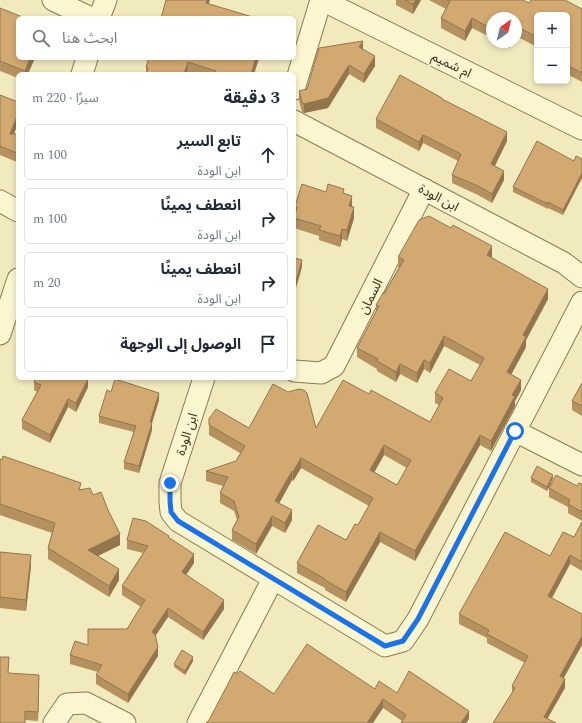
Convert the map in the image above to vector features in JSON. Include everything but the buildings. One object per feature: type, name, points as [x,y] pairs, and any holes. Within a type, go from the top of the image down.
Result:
[{"type":"street","points":[[53,0],[87,16]]},
{"type":"street","points":[[100,16],[106,0]]},
{"type":"street","points":[[296,82],[321,0]]},
{"type":"street","name":"ام شميم","points":[[321,0],[582,129]]},
{"type":"street","points":[[83,72],[86,60]]},
{"type":"street","name":"ابن الودة","points":[[296,122],[564,263],[582,277]]},
{"type":"street","name":"السمان","points":[[296,371],[321,373],[334,366],[424,189]]},
{"type":"street","points":[[0,201],[16,210]]},
{"type":"street","points":[[0,334],[16,285]]},
{"type":"street","name":"ابن الودة","points":[[203,380],[170,483],[171,512],[178,521],[385,646],[403,641],[418,619],[582,302]]},
{"type":"street","points":[[515,431],[582,465]]},
{"type":"street","points":[[198,723],[273,579]]},
{"type":"street","points":[[54,723],[68,704],[86,703],[125,723]]},
{"type":"route","points":[[170,483],[171,512],[178,521],[385,646],[403,641],[418,619],[515,431]]}]
